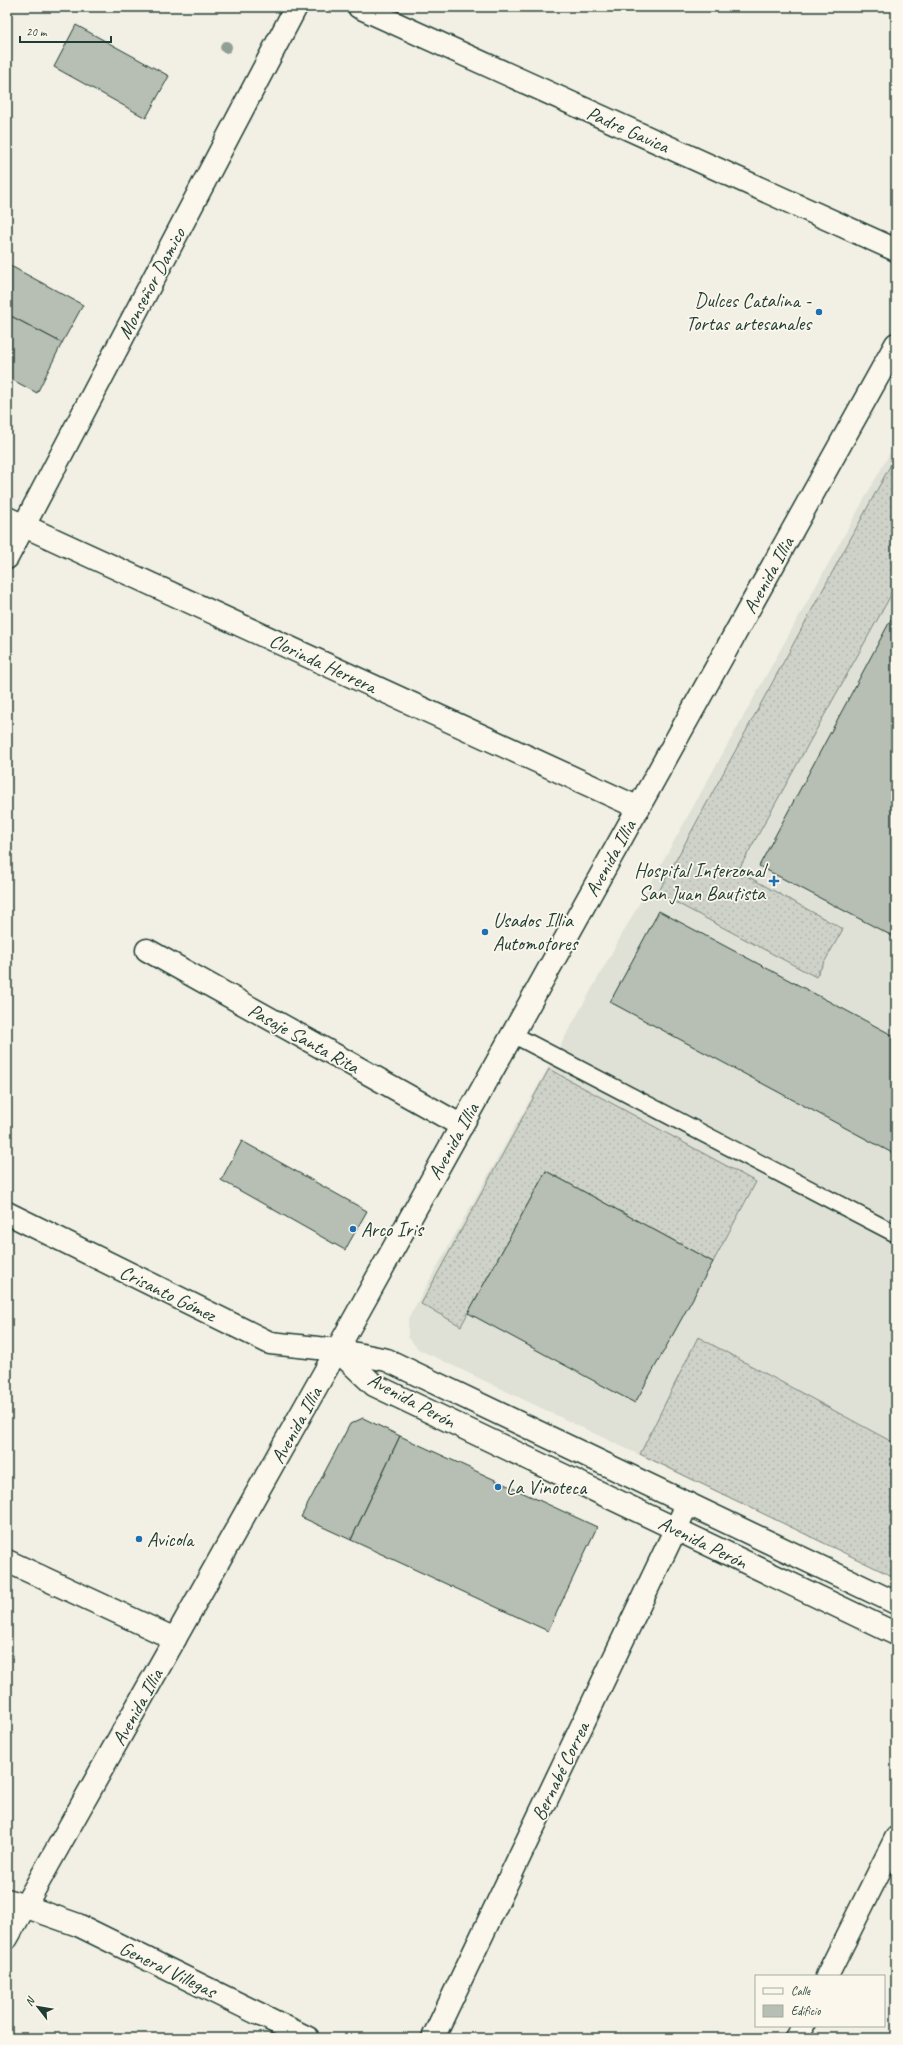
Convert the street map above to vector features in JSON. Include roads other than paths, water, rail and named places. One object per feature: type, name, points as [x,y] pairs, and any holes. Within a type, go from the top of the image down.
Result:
[{"type":"street","name":"Monseñor Damico","points":[[7,558],[16,522],[296,7]]},
{"type":"street","name":"Padre Gavica","points":[[359,7],[896,250]]},
{"type":"street","name":"Avenida Illia","points":[[7,1938],[16,1903],[175,1639],[462,1126],[896,344]]},
{"type":"street","name":"Clorinda Herrera","points":[[16,522],[639,808]]},
{"type":"street","name":"Pasaje Santa Rita","points":[[147,950],[462,1126]]},
{"type":"street","name":"Crisanto Gómez","points":[[7,1213],[270,1343],[337,1350]]},
{"type":"street","name":"Avenida Perón","points":[[337,1350],[387,1360],[896,1603]]},
{"type":"street","name":"Avenida Perón","points":[[337,1350],[374,1384],[896,1634]]},
{"type":"street","name":"Bernabé Correa","points":[[433,2038],[688,1503]]},
{"type":"street","points":[[7,1561],[175,1639]]},
{"type":"street","points":[[828,1975],[896,1838]]},
{"type":"street","name":"General Villegas","points":[[16,1903],[78,1925],[308,2038]]},
{"type":"street","points":[[797,2038],[802,2027]]},
{"type":"lane","points":[[512,1034],[896,1234]]},
{"type":"place","name":"Dulces Catalina - Tortas artesanales","points":[[819,312]]},
{"type":"place","name":"Hospital Interzonal San Juan Bautista","points":[[774,881]]},
{"type":"place","name":"Usados Illia Automotores","points":[[485,932]]},
{"type":"place","name":"Arco Iris","points":[[353,1229]]},
{"type":"place","name":"La Vinoteca","points":[[498,1487]]},
{"type":"place","name":"Avicola","points":[[139,1539]]}]
